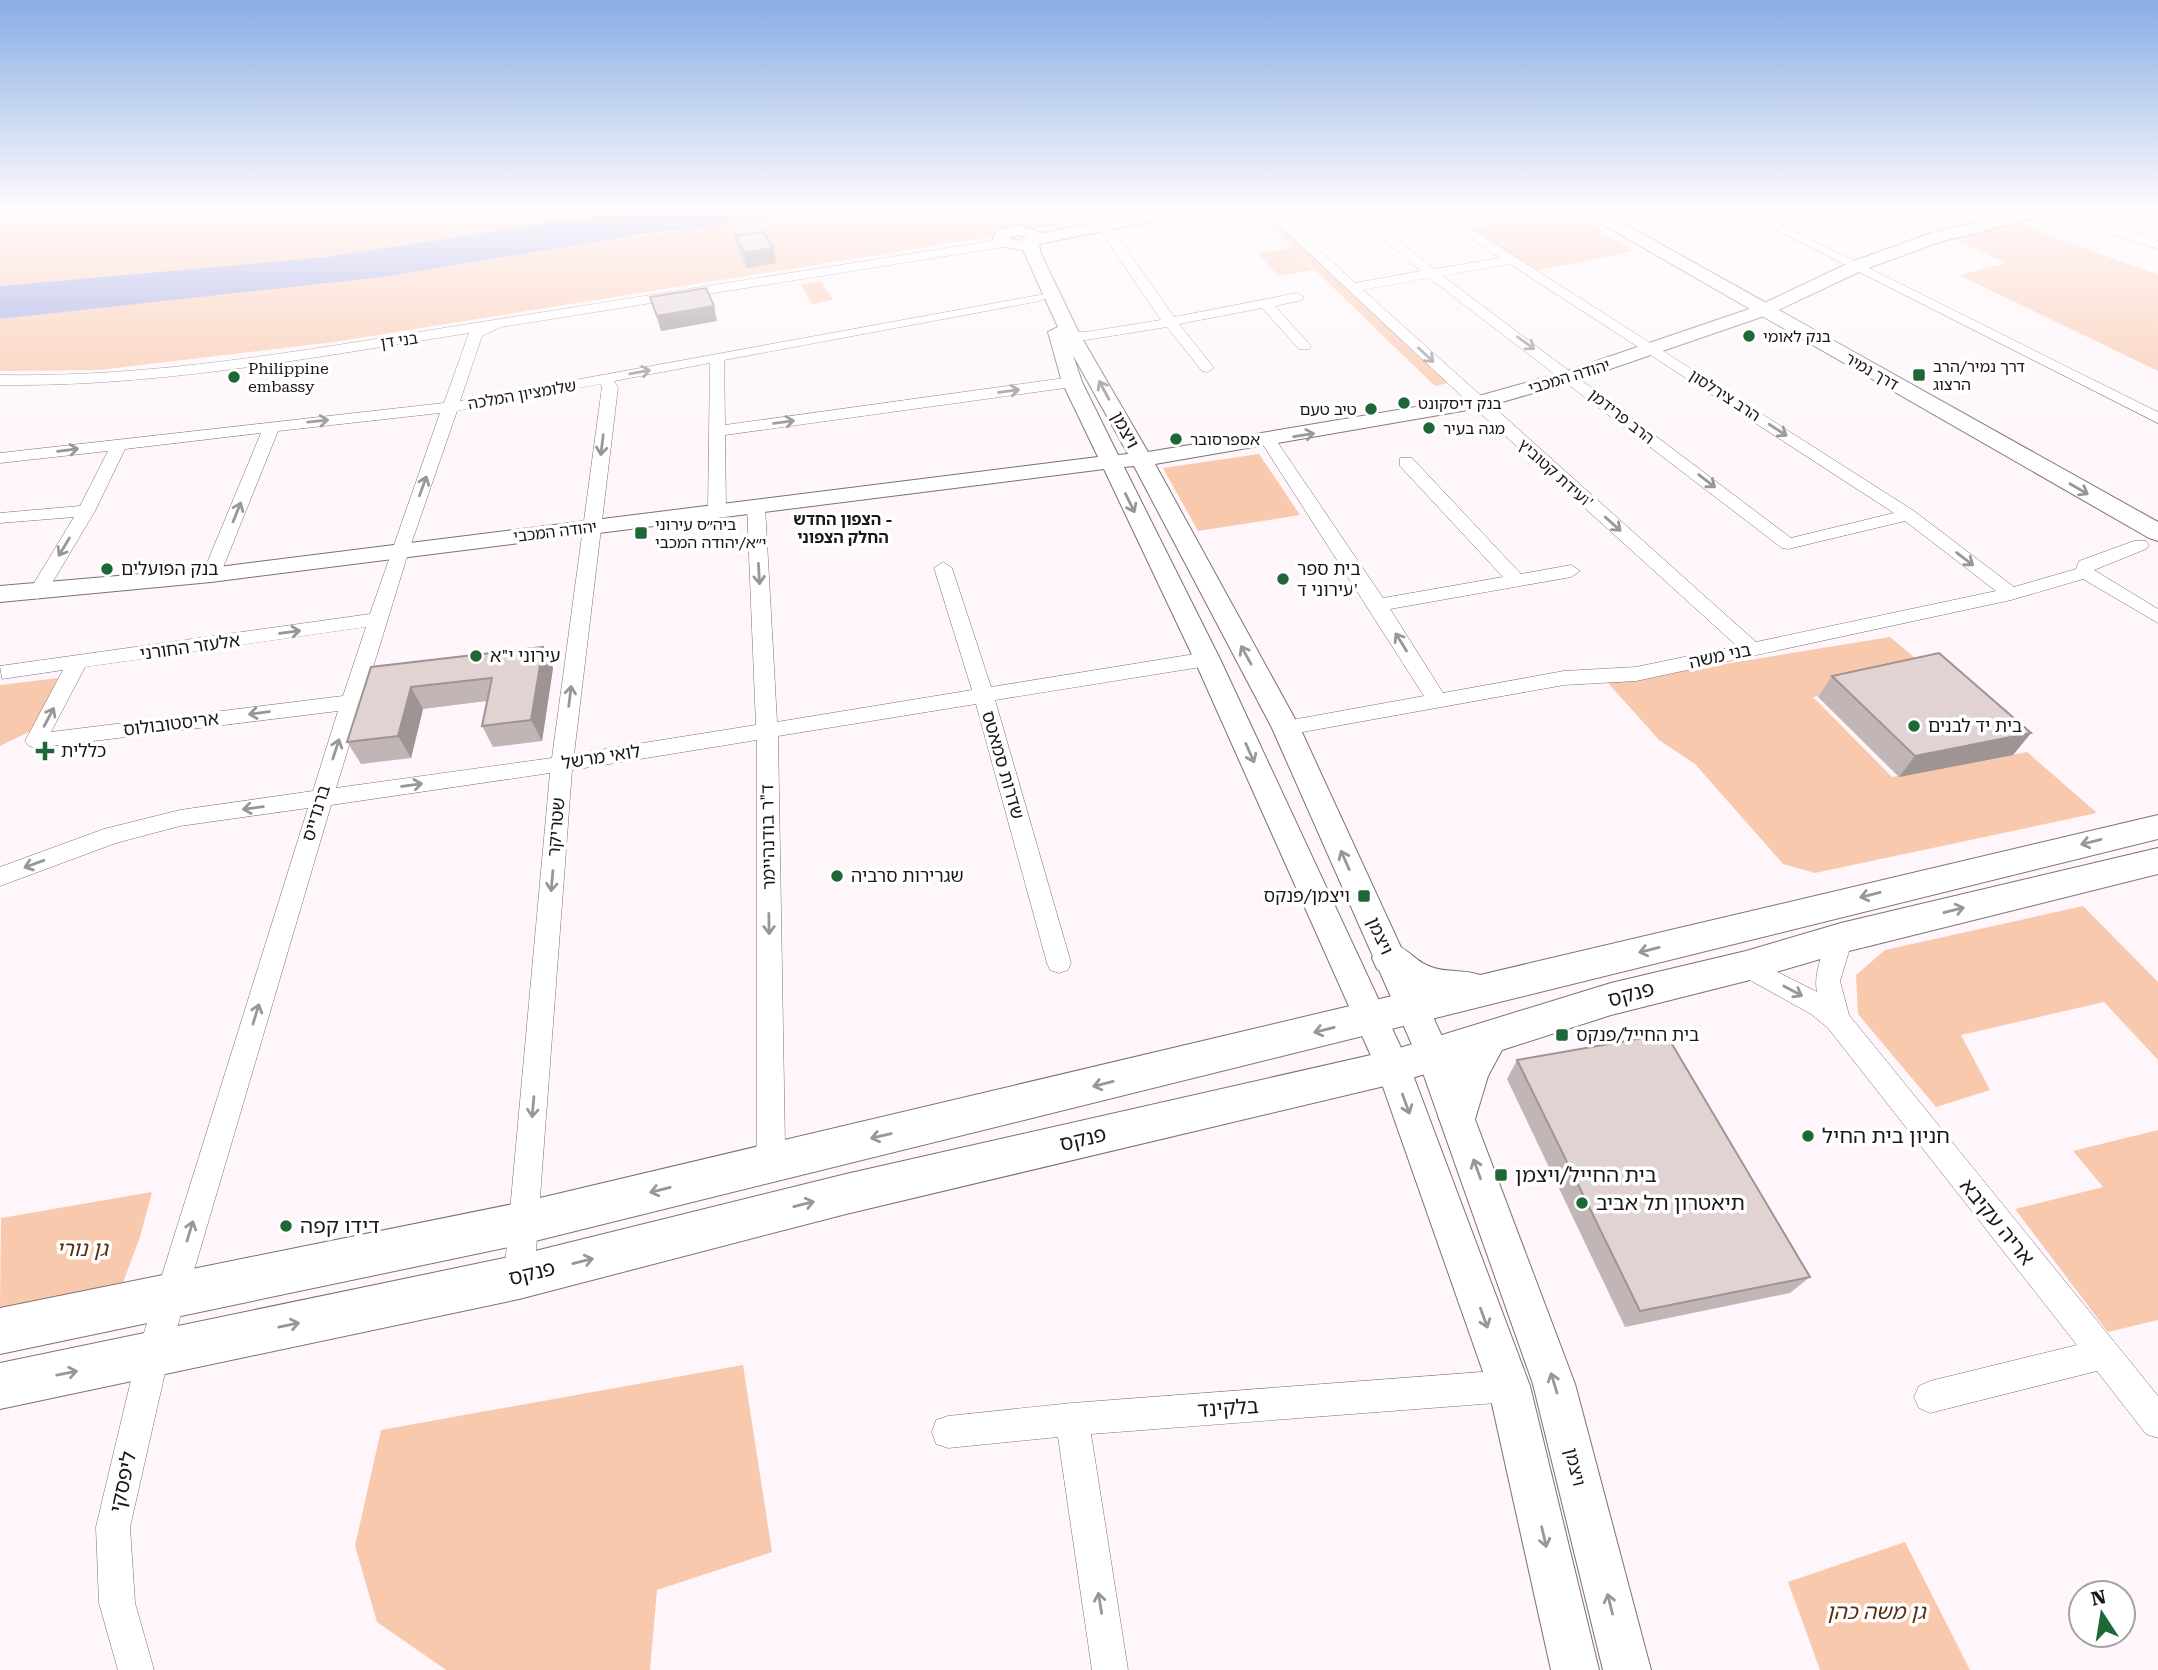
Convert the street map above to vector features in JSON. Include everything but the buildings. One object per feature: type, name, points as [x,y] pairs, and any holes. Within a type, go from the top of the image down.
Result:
[{"type":"main road","name":"דרך נמיר","points":[[1736,287],[2158,513]]},
{"type":"main road","name":"דרך נמיר","points":[[1742,287],[2149,539]]},
{"type":"main road","name":"פנקס","points":[[0,1331],[523,1223],[2158,827]]},
{"type":"main road","name":"פנקס","points":[[0,1386],[519,1277],[845,1194],[1393,1067],[1611,999],[1746,966],[1840,938],[2158,861]]},
{"type":"main road","points":[[1390,958],[1423,982],[1451,986],[1505,985]]},
{"type":"main road","points":[[1458,1116],[1469,1074],[1489,1038]]},
{"type":"street","name":"בני דן","points":[[0,378],[62,377],[160,368],[707,287]]},
{"type":"street","name":"בני דן","points":[[496,325],[729,287]]},
{"type":"street","name":"ויצמן","points":[[1035,287],[1064,334],[1099,381],[1286,727],[1414,1008],[1458,1116],[1555,1384],[1627,1670]]},
{"type":"street","name":"ויצמן","points":[[1045,287],[1064,334],[1072,382],[1208,659],[1368,1020],[1393,1067],[1509,1386],[1575,1670]]},
{"type":"street","points":[[1146,287],[1207,368]]},
{"type":"street","name":"ועידת קטוביץ'","points":[[1354,287],[1478,403],[1753,650]]},
{"type":"street","name":"הרב פרידמן","points":[[1449,287],[1788,544],[1908,515]]},
{"type":"street","name":"הרב צירלסון","points":[[1554,287],[1654,349],[1908,515],[2011,594]]},
{"type":"street","name":"יהודה המכבי","points":[[0,594],[37,593],[211,575],[1268,440],[1478,403],[1654,349],[1773,306],[1813,287]]},
{"type":"street","points":[[1899,287],[2158,418]]},
{"type":"street","points":[[1902,287],[1930,295],[2158,407]]},
{"type":"street","name":"שלומציון המלכה","points":[[0,458],[451,407],[1040,297]]},
{"type":"street","points":[[1064,334],[1086,336],[1297,297]]},
{"type":"street","points":[[1264,302],[1304,346]]},
{"type":"street","points":[[450,327],[474,331],[496,325]]},
{"type":"street","name":"בני דן","points":[[0,378],[58,381],[132,375],[474,331]]},
{"type":"street","name":"ברנדייס","points":[[170,1297],[351,702],[474,331]]},
{"type":"street","points":[[717,358],[717,511]]},
{"type":"street","name":"שטריקר","points":[[519,1277],[562,764],[610,387],[606,379]]},
{"type":"street","points":[[716,431],[1072,382]]},
{"type":"street","points":[[211,575],[272,426]]},
{"type":"street","points":[[1268,440],[1378,605],[1437,701]]},
{"type":"street","points":[[37,593],[86,511],[120,444]]},
{"type":"street","points":[[1406,462],[1517,581]]},
{"type":"street","name":"ד\"ר בודנהיימר","points":[[756,506],[767,731],[771,1147],[760,1166]]},
{"type":"street","points":[[0,518],[86,511]]},
{"type":"street","name":"בני משה","points":[[1286,727],[1564,678],[1636,674],[2011,594],[2085,572],[2084,565],[2149,539]]},
{"type":"street","name":"שדרות סמאטס","points":[[943,568],[984,697],[1059,963]]},
{"type":"street","points":[[1378,605],[1571,571]]},
{"type":"street","points":[[2085,572],[2158,617]]},
{"type":"street","name":"אלעזר החורני","points":[[2,672],[378,619]]},
{"type":"street","name":"לואי מרשל","points":[[0,877],[112,835],[180,818],[562,764],[1208,659]]},
{"type":"street","name":"אריסטובולוס","points":[[77,663],[36,741],[351,702]]},
{"type":"street","name":"אריה עקיבא","points":[[1837,1020],[1827,981],[1840,938]]},
{"type":"street","name":"אריה עקיבא","points":[[1746,966],[1808,999],[1837,1020],[2103,1354],[2153,1409]]},
{"type":"street","name":"ליפסקי","points":[[136,1670],[117,1602],[113,1527],[153,1355],[170,1297]]},
{"type":"street","points":[[1930,1397],[2103,1354]]},
{"type":"street","name":"בלקינד","points":[[948,1432],[1072,1419],[1509,1386]]},
{"type":"street","points":[[1072,1419],[1110,1670]]},
{"type":"green space","points":[[246,287],[678,287],[334,342],[99,370],[0,371],[0,319]]},
{"type":"green space","points":[[802,287],[825,287],[833,300],[812,304]]},
{"type":"green space","points":[[1333,287],[1346,287],[1448,383],[1435,386]]},
{"type":"green space","points":[[1984,287],[2158,287],[2158,371]]},
{"type":"green space","points":[[1259,454],[1300,515],[1198,531],[1163,468]]},
{"type":"green space","points":[[1890,637],[1933,673],[1813,697],[1892,777],[2027,752],[2097,813],[1815,873],[1783,864],[1695,764],[1659,740],[1608,683]]},
{"type":"green space","points":[[58,678],[35,729],[0,746],[0,685]]},
{"type":"green space","points":[[2083,906],[2158,982],[2158,1060],[2104,1002],[1961,1035],[1990,1090],[1936,1107],[1858,1014],[1856,975],[1885,950]]},
{"type":"green space","points":[[2158,1130],[2158,1320],[2108,1332],[2015,1209],[2103,1187],[2073,1151]]},
{"type":"green space","name":"גן נורי","points":[[152,1192],[140,1237],[121,1288],[0,1309],[1,1218]]},
{"type":"green space","points":[[743,1365],[772,1552],[657,1590],[650,1670],[446,1670],[377,1622],[355,1546],[381,1430]]},
{"type":"green space","name":"גן משה כהן","points":[[1905,1542],[1970,1670],[1820,1670],[1788,1582]]},
{"type":"water","points":[[0,287],[292,287],[0,319]]},
{"type":"place","name":"בנק לאומי","points":[[1749,336]]},
{"type":"place","name":"דרך נמיר/הרב הרצוג","points":[[1919,375]]},
{"type":"place","name":"Philippine embassy","points":[[234,377]]},
{"type":"place","name":"בנק דיסקונט","points":[[1404,403]]},
{"type":"place","name":"טיב טעם","points":[[1371,409]]},
{"type":"place","name":"מגה בעיר","points":[[1429,428]]},
{"type":"place","name":"אספרסובר","points":[[1176,439]]},
{"type":"place","name":"ביה״ס עירוני י״א/יהודה המכבי","points":[[641,533]]},
{"type":"place","name":"בנק הפועלים","points":[[107,569]]},
{"type":"place","name":"בית ספר עירוני ד'","points":[[1283,579]]},
{"type":"place","name":"עירוני י\"א","points":[[476,656]]},
{"type":"place","name":"בית יד לבנים","points":[[1914,726]]},
{"type":"place","name":"כללית","points":[[45,751]]},
{"type":"place","name":"שגרירות סרביה","points":[[837,876]]},
{"type":"place","name":"ויצמן/פנקס","points":[[1364,896]]},
{"type":"place","name":"בית החייל/פנקס","points":[[1562,1035]]},
{"type":"place","name":"חניון בית החיל","points":[[1808,1136]]},
{"type":"place","name":"בית החייל/ויצמן","points":[[1501,1175]]},
{"type":"place","name":"תיאטרון תל אביב","points":[[1582,1203]]},
{"type":"place","name":"דידו קפה","points":[[286,1226]]},
{"type":"district","name":"הצפון החדש - החלק הצפוני","points":[[843,528]]}]
